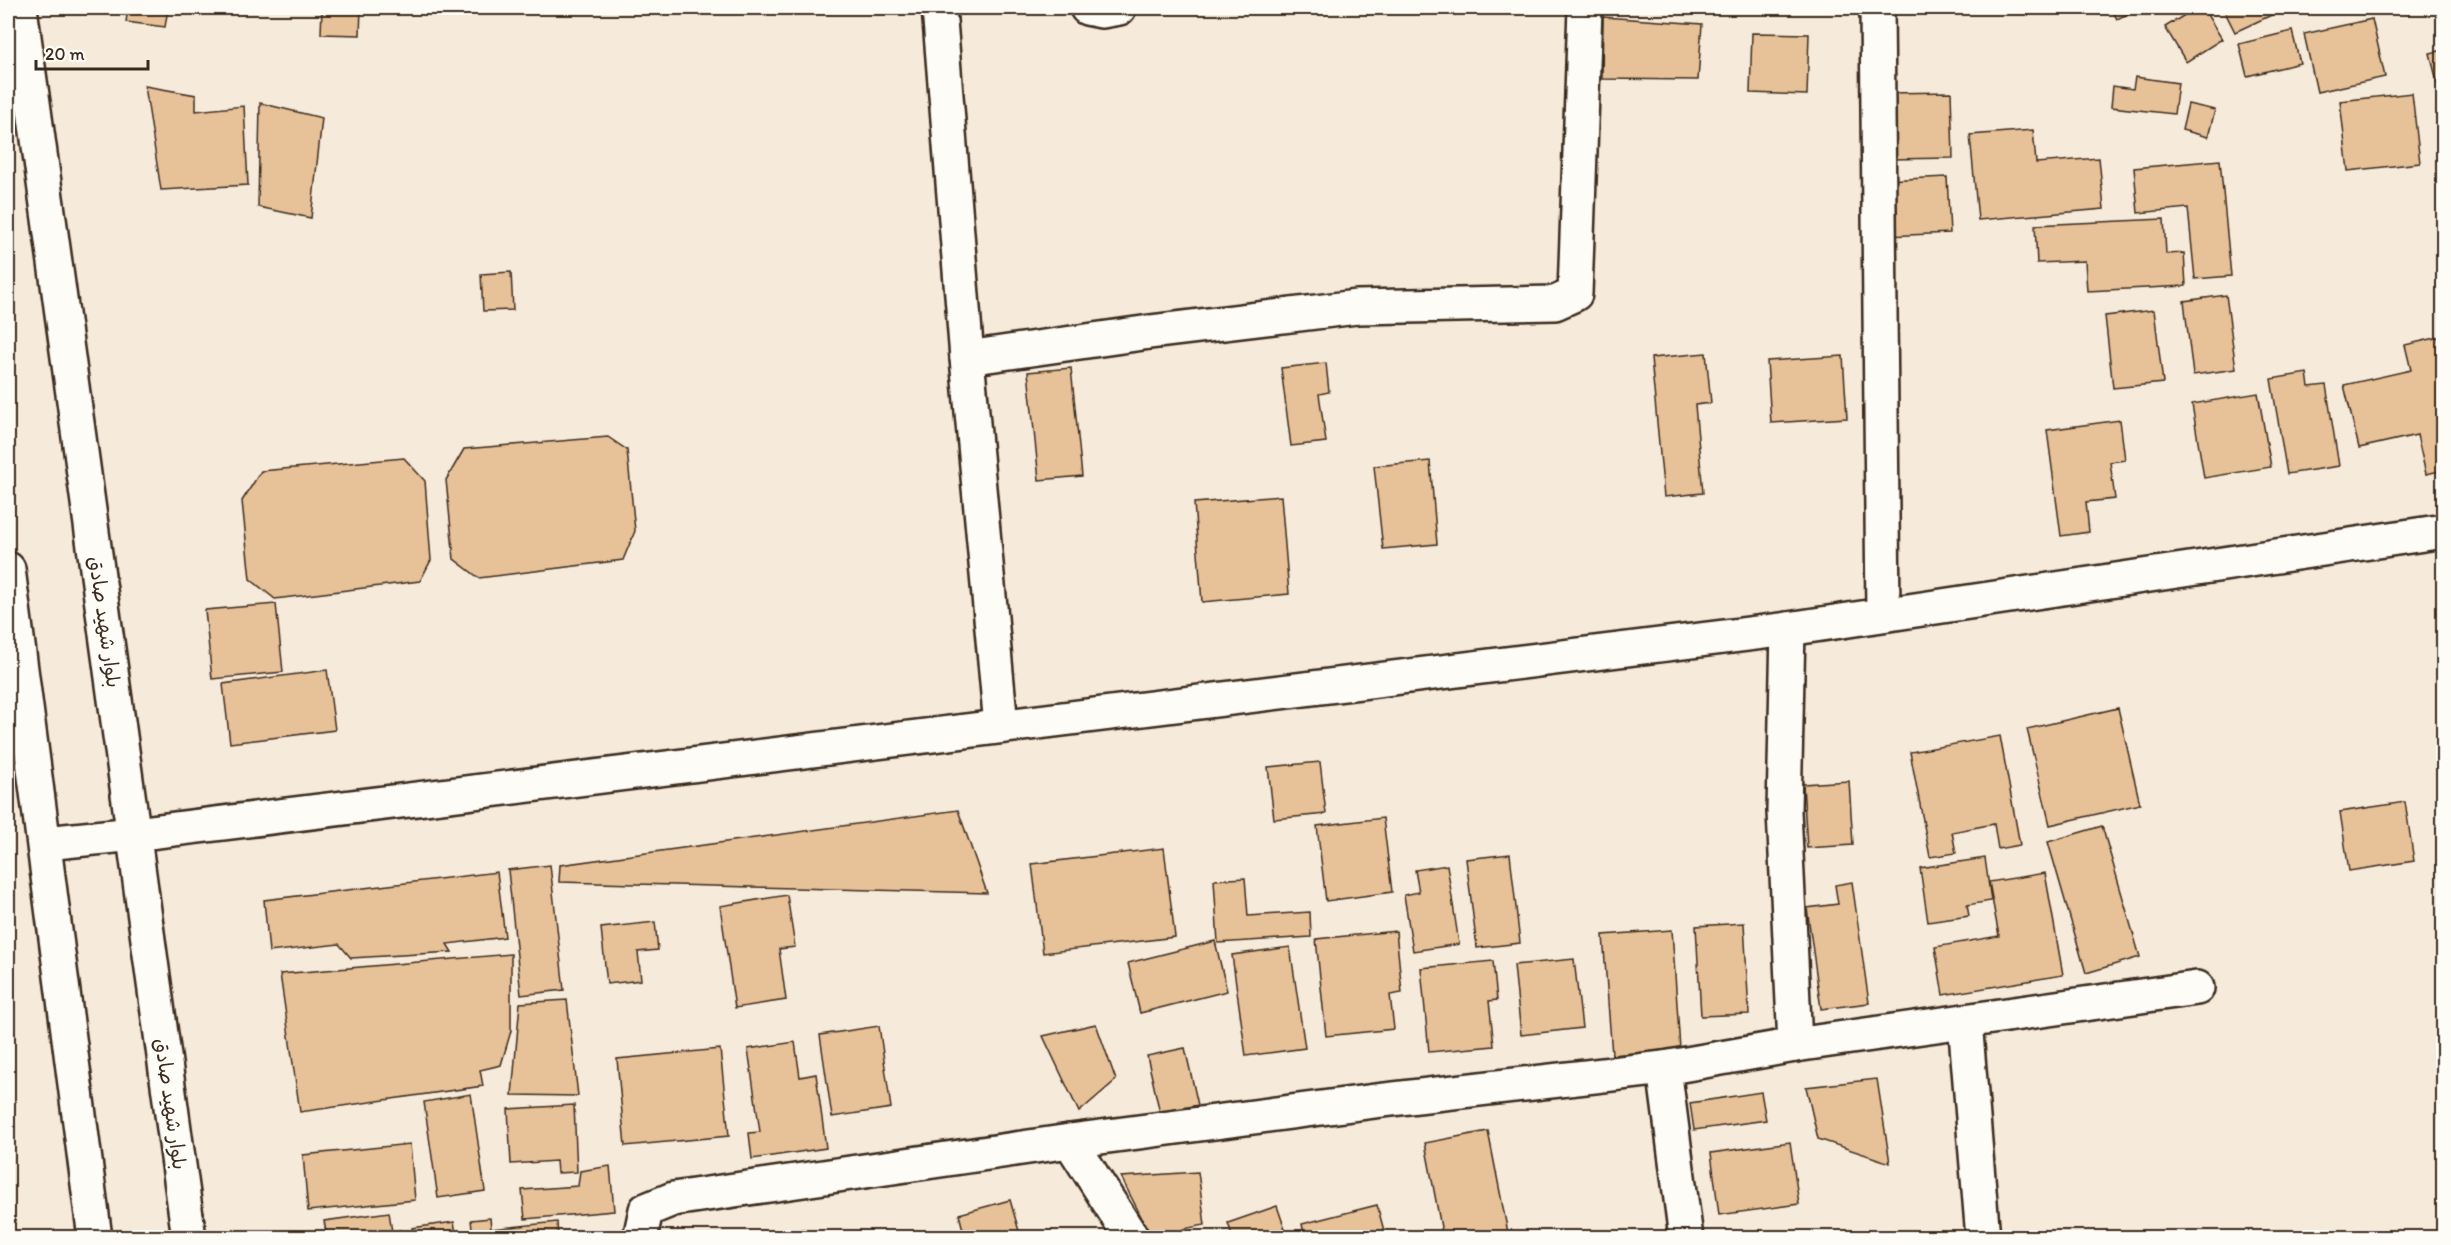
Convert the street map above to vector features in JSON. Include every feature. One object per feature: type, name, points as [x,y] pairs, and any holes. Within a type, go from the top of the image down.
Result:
[{"type":"street","name":"بلوار شهید صادق","points":[[20,8],[189,1238]]},
{"type":"street","points":[[939,8],[967,358],[1001,726]]},
{"type":"street","points":[[1087,8],[1102,11],[1119,8]]},
{"type":"street","points":[[967,358],[1357,307],[1555,303],[1575,294],[1585,8]]},
{"type":"street","points":[[1877,8],[1883,614]]},
{"type":"street","points":[[45,843],[134,834],[1788,629],[2444,531]]},
{"type":"street","points":[[8,569],[95,1238]]},
{"type":"street","points":[[1788,629],[1784,811],[1795,1045]]},
{"type":"street","points":[[640,1238],[646,1210],[674,1199],[1070,1141],[1375,1101],[1664,1068],[1795,1045],[2197,988]]},
{"type":"street","points":[[1965,1021],[1983,1238]]},
{"type":"street","points":[[1664,1068],[1686,1238]]},
{"type":"street","points":[[1070,1141],[1132,1238]]},
{"type":"building","points":[[128,8],[168,8],[165,27],[126,22]]},
{"type":"building","points":[[322,8],[361,8],[360,35],[321,34]]},
{"type":"building","points":[[2111,8],[2142,8],[2117,19]]},
{"type":"building","points":[[2196,8],[2203,8],[2222,39],[2186,62],[2165,27]]},
{"type":"building","points":[[2223,8],[2279,8],[2280,11],[2235,32]]},
{"type":"building","points":[[1603,17],[1702,24],[1698,80],[1602,79]]},
{"type":"building","points":[[2372,19],[2385,77],[2317,92],[2304,34]]},
{"type":"building","points":[[2292,31],[2300,63],[2247,76],[2239,44]]},
{"type":"building","points":[[1752,33],[1809,34],[1807,95],[1750,93]]},
{"type":"building","points":[[2444,50],[2444,111],[2430,53]]},
{"type":"building","points":[[2135,77],[2178,83],[2174,114],[2111,107],[2113,86],[2133,89]]},
{"type":"building","points":[[145,86],[196,95],[196,111],[244,106],[248,185],[161,190]]},
{"type":"building","points":[[1951,92],[1953,158],[1889,159],[1888,93]]},
{"type":"building","points":[[2412,93],[2420,163],[2348,171],[2340,101]]},
{"type":"building","points":[[260,103],[322,118],[311,218],[258,207]]},
{"type":"building","points":[[2188,104],[2215,110],[2208,137],[2182,130]]},
{"type":"building","points":[[2033,130],[2036,163],[2099,158],[2104,209],[1978,220],[1970,135]]},
{"type":"building","points":[[2220,160],[2231,276],[2195,279],[2188,208],[2138,213],[2134,168]]},
{"type":"building","points":[[1947,177],[1950,233],[1888,236],[1885,180]]},
{"type":"building","points":[[2164,219],[2166,254],[2184,253],[2186,286],[2087,291],[2085,261],[2037,263],[2035,225]]},
{"type":"building","points":[[511,272],[513,310],[483,311],[481,274]]},
{"type":"building","points":[[2226,295],[2236,369],[2193,375],[2184,301]]},
{"type":"building","points":[[2154,310],[2163,383],[2113,388],[2105,316]]},
{"type":"building","points":[[2444,336],[2444,470],[2426,474],[2417,435],[2359,448],[2344,385],[2411,370],[2405,345]]},
{"type":"building","points":[[1706,353],[1711,403],[1695,405],[1703,493],[1664,497],[1651,358]]},
{"type":"building","points":[[1843,356],[1847,418],[1771,423],[1767,361]]},
{"type":"building","points":[[1326,363],[1329,392],[1319,394],[1326,442],[1291,446],[1281,368]]},
{"type":"building","points":[[1071,368],[1082,476],[1039,480],[1028,372]]},
{"type":"building","points":[[2307,373],[2309,387],[2326,385],[2339,466],[2287,474],[2271,379]]},
{"type":"building","points":[[2258,393],[2271,467],[2204,478],[2192,404]]},
{"type":"building","points":[[2120,420],[2125,460],[2110,462],[2115,499],[2086,502],[2089,532],[2061,536],[2047,430]]},
{"type":"building","points":[[608,437],[627,450],[635,531],[623,560],[479,578],[454,559],[446,480],[464,449]]},
{"type":"building","points":[[404,458],[425,481],[431,560],[420,581],[275,599],[250,579],[242,501],[261,471]]},
{"type":"building","points":[[1430,461],[1437,544],[1383,549],[1374,466]]},
{"type":"building","points":[[1281,496],[1289,594],[1202,602],[1194,503]]},
{"type":"building","points":[[276,604],[283,672],[212,679],[205,610]]},
{"type":"building","points":[[327,670],[335,730],[230,743],[223,684]]},
{"type":"building","points":[[2118,708],[2140,804],[2050,825],[2027,729]]},
{"type":"building","points":[[2000,736],[2020,845],[1998,849],[1994,824],[1952,832],[1956,853],[1930,857],[1910,752]]},
{"type":"building","points":[[1320,762],[1326,814],[1274,819],[1268,767]]},
{"type":"building","points":[[1849,781],[1853,845],[1807,848],[1803,784]]},
{"type":"building","points":[[2405,802],[2414,861],[2349,871],[2340,812]]},
{"type":"building","points":[[958,810],[987,893],[559,882],[560,865]]},
{"type":"building","points":[[1383,818],[1392,892],[1326,901],[1317,826]]},
{"type":"building","points":[[2102,826],[2140,957],[2086,973],[2048,842]]},
{"type":"building","points":[[1164,848],[1175,937],[1043,953],[1032,864]]},
{"type":"building","points":[[1510,854],[1520,943],[1477,948],[1466,859]]},
{"type":"building","points":[[1985,858],[1991,901],[1967,905],[1969,916],[1928,922],[1920,868]]},
{"type":"building","points":[[550,865],[564,990],[521,995],[508,870]]},
{"type":"building","points":[[1447,865],[1459,944],[1413,951],[1404,895],[1419,892],[1415,870]]},
{"type":"building","points":[[497,872],[505,937],[447,944],[452,952],[351,958],[339,944],[269,952],[264,900]]},
{"type":"building","points":[[2045,873],[2063,975],[1943,995],[1935,947],[1999,936],[1989,882]]},
{"type":"building","points":[[1245,878],[1248,916],[1310,912],[1311,937],[1218,943],[1214,880]]},
{"type":"building","points":[[1852,882],[1869,1003],[1821,1009],[1807,908],[1838,904],[1835,885]]},
{"type":"building","points":[[787,895],[795,947],[779,949],[786,1000],[735,1008],[720,906]]},
{"type":"building","points":[[655,922],[658,950],[638,952],[641,980],[607,984],[601,928]]},
{"type":"building","points":[[1744,923],[1749,1014],[1701,1016],[1696,926]]},
{"type":"building","points":[[1672,930],[1680,1049],[1612,1055],[1603,935]]},
{"type":"building","points":[[1396,931],[1402,993],[1390,995],[1394,1029],[1326,1036],[1316,939]]},
{"type":"building","points":[[1215,941],[1227,991],[1140,1013],[1128,963]]},
{"type":"building","points":[[1290,947],[1305,1048],[1246,1056],[1232,955]]},
{"type":"building","points":[[511,954],[511,1031],[501,1065],[480,1070],[483,1086],[300,1112],[280,974]]},
{"type":"building","points":[[1574,959],[1582,1028],[1521,1035],[1514,965]]},
{"type":"building","points":[[1493,961],[1497,1000],[1489,1001],[1494,1046],[1429,1052],[1421,968]]},
{"type":"building","points":[[567,1000],[578,1096],[512,1095],[520,1003]]},
{"type":"building","points":[[1096,1024],[1116,1080],[1079,1112],[1043,1036]]},
{"type":"building","points":[[879,1026],[891,1108],[832,1117],[820,1035]]},
{"type":"building","points":[[795,1042],[800,1077],[816,1074],[826,1148],[752,1159],[749,1133],[760,1132],[748,1049]]},
{"type":"building","points":[[1185,1048],[1198,1105],[1160,1113],[1147,1056]]},
{"type":"building","points":[[720,1049],[729,1136],[625,1146],[617,1059]]},
{"type":"building","points":[[1877,1079],[1890,1163],[1818,1139],[1806,1087]]},
{"type":"building","points":[[1761,1092],[1766,1120],[1694,1130],[1690,1103]]},
{"type":"building","points":[[471,1094],[485,1191],[438,1198],[424,1102]]},
{"type":"building","points":[[574,1105],[577,1172],[557,1173],[556,1161],[511,1164],[508,1109]]},
{"type":"building","points":[[1488,1131],[1509,1238],[1443,1238],[1425,1143]]},
{"type":"building","points":[[1790,1142],[1799,1204],[1719,1215],[1711,1153]]},
{"type":"building","points":[[410,1144],[415,1200],[308,1211],[303,1155]]},
{"type":"building","points":[[610,1166],[614,1211],[525,1219],[522,1190],[578,1186],[580,1171]]},
{"type":"building","points":[[1198,1172],[1205,1225],[1183,1229],[1184,1238],[1152,1238],[1121,1177]]},
{"type":"building","points":[[1010,1200],[1021,1238],[965,1238],[959,1214]]},
{"type":"building","points":[[1377,1205],[1386,1238],[1305,1238],[1302,1224]]},
{"type":"building","points":[[1277,1206],[1288,1238],[1233,1238],[1228,1223]]},
{"type":"building","points":[[389,1212],[392,1232],[400,1230],[401,1238],[327,1238],[324,1221]]},
{"type":"building","points":[[490,1218],[491,1229],[557,1222],[558,1238],[473,1238],[471,1220]]},
{"type":"building","points":[[454,1222],[457,1238],[413,1238],[412,1228]]},
{"type":"building","points":[[804,1229],[805,1238],[768,1238],[768,1233]]}]
